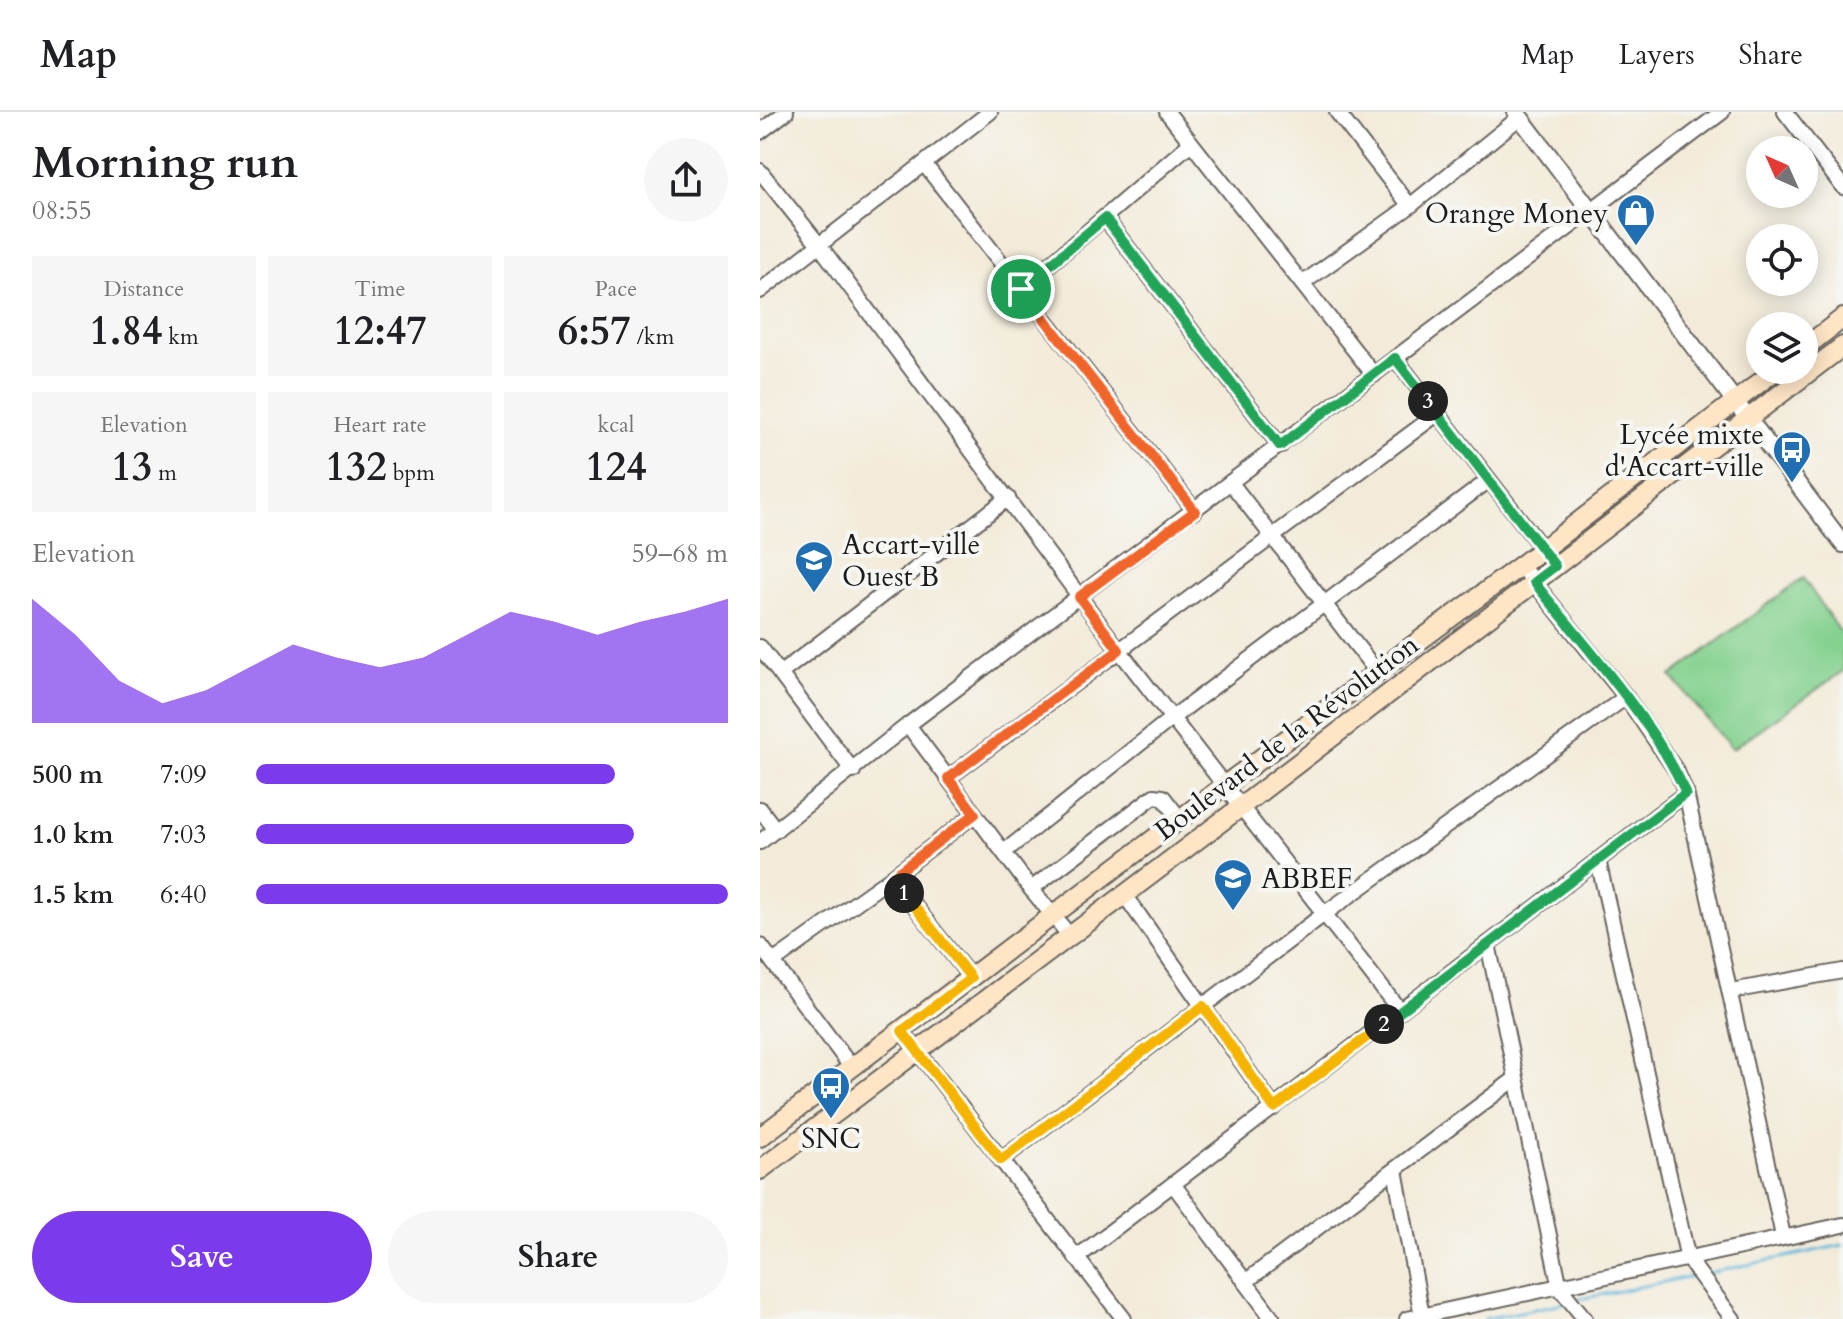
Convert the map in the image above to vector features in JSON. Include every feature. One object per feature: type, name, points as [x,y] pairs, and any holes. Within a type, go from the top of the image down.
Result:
[{"type":"main road","points":[[1818,337],[1843,318]]},
{"type":"main road","name":"Boulevard de la Révolution","points":[[760,1170],[1843,346]]},
{"type":"main road","name":"Boulevard de la Révolution","points":[[760,1137],[1053,914],[1521,566],[1758,384]]},
{"type":"street","points":[[760,132],[786,112]]},
{"type":"street","points":[[760,291],[990,112]]},
{"type":"street","points":[[1167,112],[1374,375]]},
{"type":"street","points":[[1337,112],[1410,206]]},
{"type":"street","points":[[760,842],[908,725],[1722,112]]},
{"type":"street","points":[[1785,112],[1843,187]]},
{"type":"street","points":[[1303,283],[1410,206],[1518,114],[1843,544]]},
{"type":"street","points":[[1021,289],[1191,143]]},
{"type":"street","points":[[925,165],[1195,511]]},
{"type":"street","points":[[760,171],[820,246],[1119,650],[1400,1011]]},
{"type":"street","points":[[1105,218],[1280,446]]},
{"type":"street","points":[[1395,358],[1555,566]]},
{"type":"street","points":[[948,778],[1437,414]]},
{"type":"street","points":[[1004,852],[1172,718],[1489,480]]},
{"type":"street","points":[[1231,483],[1377,672]]},
{"type":"street","points":[[781,673],[1008,498]]},
{"type":"street","points":[[1521,566],[1626,697],[1677,772],[1686,793],[1783,1236]]},
{"type":"street","points":[[760,647],[853,771]]},
{"type":"street","points":[[1001,1160],[1324,914],[1626,697]]},
{"type":"street","points":[[908,725],[1070,936]]},
{"type":"street","points":[[1076,1258],[1686,793]]},
{"type":"street","points":[[1031,889],[1154,796],[1163,797],[1180,819]]},
{"type":"street","points":[[760,809],[776,830]]},
{"type":"street","points":[[773,962],[975,814]]},
{"type":"street","points":[[1598,860],[1688,1259],[1733,1319]]},
{"type":"street","points":[[892,877],[971,978]]},
{"type":"street","points":[[1124,894],[1274,1108]]},
{"type":"street","points":[[1488,944],[1560,1288],[1585,1319]]},
{"type":"street","points":[[760,945],[852,1068]]},
{"type":"street","points":[[1731,991],[1843,971]]},
{"type":"street","points":[[902,1031],[1124,1319]]},
{"type":"street","points":[[1245,1282],[1515,1079]]},
{"type":"street","points":[[1395,1170],[1431,1316]]},
{"type":"street","points":[[1173,1184],[1273,1319]]},
{"type":"street","points":[[1407,1319],[1843,1225]]},
{"type":"green space","points":[[1803,578],[1843,636],[1843,671],[1732,749],[1671,676]]},
{"type":"waterway","points":[[1704,1274],[1843,1245]]},
{"type":"waterway","points":[[1575,1300],[1693,1276]]},
{"type":"waterway","points":[[1485,1319],[1564,1303]]},
{"type":"place","name":"Orange Money","points":[[1636,247]]},
{"type":"place","name":"Lycée mixte d'Accart-ville","points":[[1792,484]]},
{"type":"place","name":"Accart-ville Ouest B","points":[[814,594]]},
{"type":"place","name":"ABBEF","points":[[1233,912]]},
{"type":"place","name":"SNC","points":[[831,1120]]},
{"type":"route","points":[[1105,218],[1280,446],[1395,358],[1555,566],[1534,582],[1626,697],[1677,772],[1686,793],[1274,1108],[1203,1006],[1001,1160],[902,1031],[971,978],[892,877],[975,814],[948,778],[1119,650],[1079,597],[1195,511],[1021,289],[1105,218]]}]
